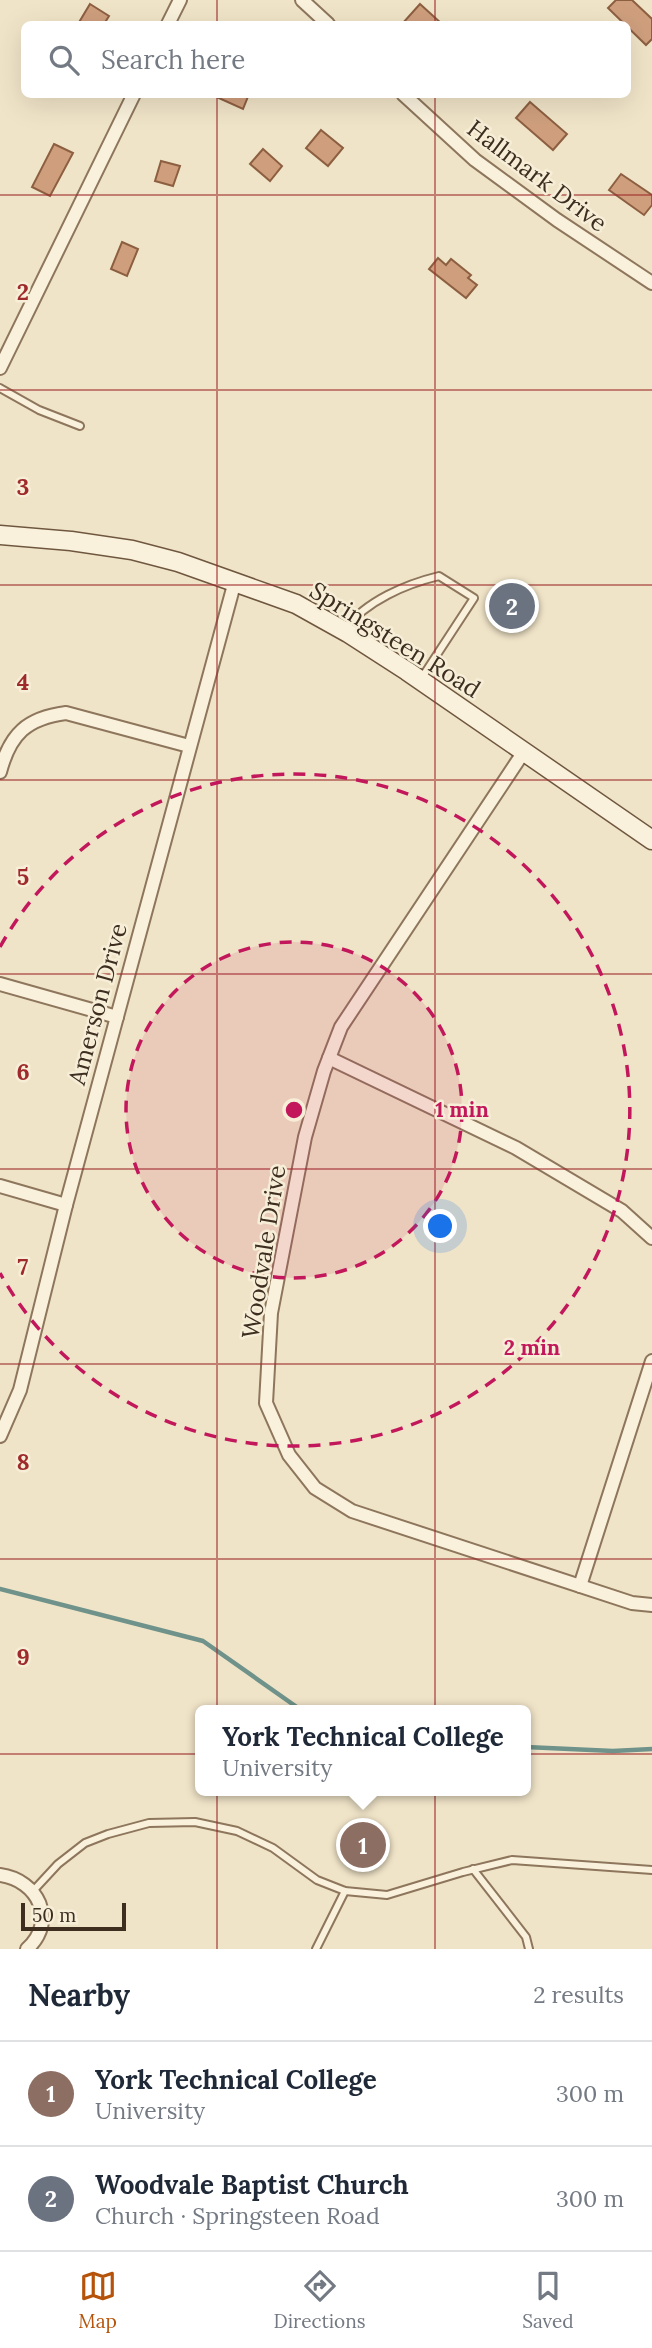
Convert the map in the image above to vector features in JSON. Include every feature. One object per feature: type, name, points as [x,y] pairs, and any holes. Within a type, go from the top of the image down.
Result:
[{"type":"street","points":[[170,21],[180,0]]},
{"type":"street","points":[[302,0],[325,21]]},
{"type":"street","points":[[0,368],[132,98]]},
{"type":"street","name":"Hallmark Drive","points":[[406,98],[475,160],[557,220],[652,283]]},
{"type":"street","name":"Springsteen Road","points":[[0,535],[132,550],[178,562],[296,604],[419,680],[652,840]]},
{"type":"street","name":"Amerson Drive","points":[[0,1436],[20,1391],[66,1205],[235,582]]},
{"type":"street","points":[[0,772],[15,736],[29,724],[45,716],[66,713],[189,746]]},
{"type":"street","name":"Woodvale Drive","points":[[523,753],[341,1027],[305,1136],[271,1313],[267,1403],[289,1455],[315,1488],[352,1511],[632,1603],[652,1605]]},
{"type":"street","points":[[0,984],[117,1017]]},
{"type":"street","points":[[329,1058],[516,1149],[622,1211],[652,1238]]},
{"type":"street","points":[[0,1186],[66,1205]]},
{"type":"street","points":[[580,1586],[652,1362]]},
{"type":"street","points":[[0,1875],[24,1882],[40,1904],[40,1932],[27,1949]]},
{"type":"lane","points":[[0,388],[39,410],[80,426]]},
{"type":"lane","points":[[343,631],[354,617],[416,581],[439,576],[474,598],[419,680]]},
{"type":"lane","points":[[33,1891],[58,1864],[85,1843],[149,1823],[195,1822],[237,1831],[273,1848],[317,1880],[345,1891],[387,1895],[472,1869],[512,1860],[652,1870]]},
{"type":"lane","points":[[472,1869],[526,1937],[529,1949]]},
{"type":"lane","points":[[316,1949],[345,1891]]},
{"type":"building","points":[[616,0],[632,0],[652,19],[652,39],[646,45],[631,30],[631,21],[621,21],[608,8]]},
{"type":"building","points":[[90,4],[109,16],[106,21],[80,21]]},
{"type":"building","points":[[420,4],[439,21],[405,21]]},
{"type":"building","points":[[219,98],[247,98],[243,109]]},
{"type":"building","points":[[530,102],[567,134],[553,150],[516,118]]},
{"type":"building","points":[[321,130],[343,148],[328,166],[306,148]]},
{"type":"building","points":[[54,144],[73,153],[50,196],[32,187]]},
{"type":"building","points":[[263,149],[282,166],[270,181],[250,164]]},
{"type":"building","points":[[161,161],[180,166],[173,186],[155,181]]},
{"type":"building","points":[[621,174],[652,195],[652,205],[644,215],[609,190]]},
{"type":"building","points":[[122,242],[138,249],[127,276],[111,269]]},
{"type":"building","points":[[438,258],[446,265],[451,259],[471,275],[468,278],[477,285],[466,298],[429,269]]},
{"type":"waterway","points":[[0,1589],[203,1641],[294,1705]]},
{"type":"waterway","points":[[531,1747],[613,1751],[652,1749]]},
{"type":"place","name":"Woodvale Baptist Church","points":[[512,606]]},
{"type":"place","name":"York Technical College","points":[[363,1845]]}]
